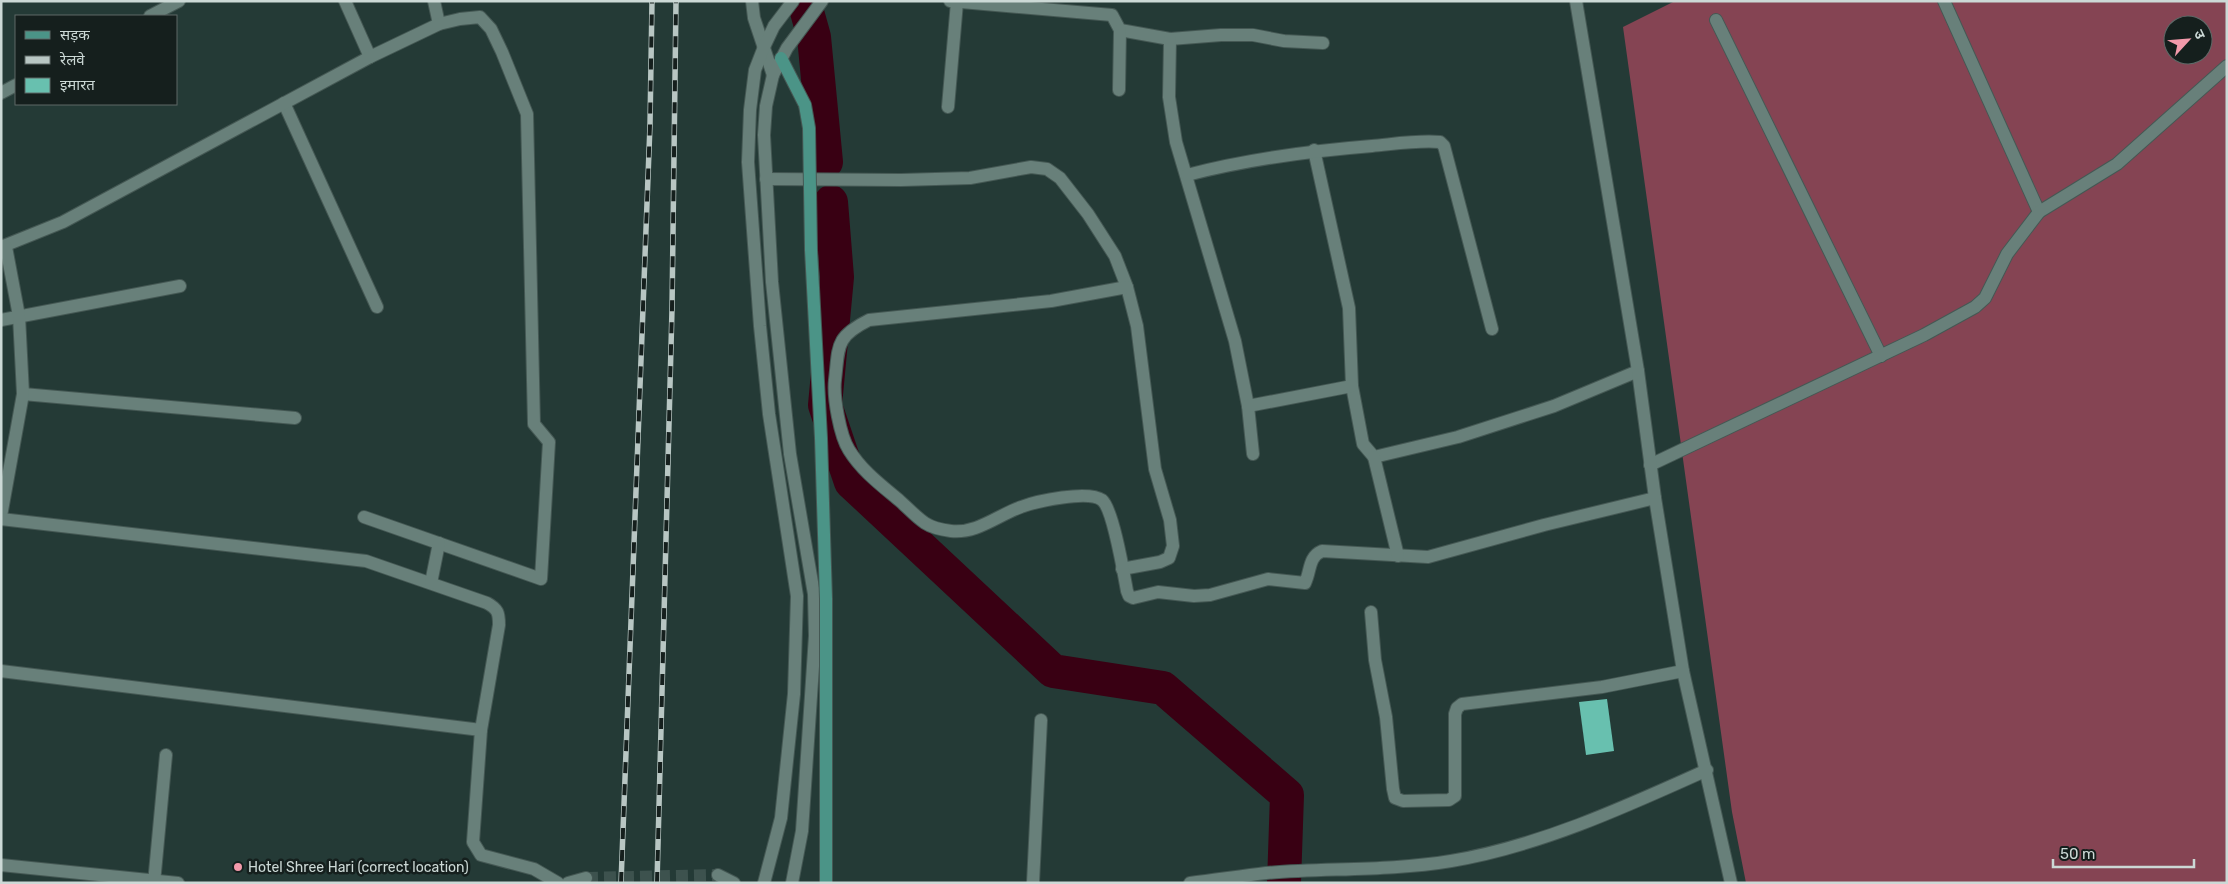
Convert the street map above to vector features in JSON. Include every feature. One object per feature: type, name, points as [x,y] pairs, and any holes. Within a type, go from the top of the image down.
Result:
[{"type":"main road","points":[[784,53],[805,105],[809,128],[811,250],[821,438],[825,570],[826,883]]},
{"type":"street","points":[[152,15],[179,1]]},
{"type":"street","points":[[345,1],[370,57]]},
{"type":"street","points":[[434,1],[439,24]]},
{"type":"street","points":[[752,1],[754,18],[773,75]]},
{"type":"street","points":[[764,883],[781,818],[794,694],[797,596],[769,414],[760,326],[748,162],[750,110],[755,70],[774,26],[794,1]]},
{"type":"street","points":[[792,883],[802,831],[814,655],[814,594],[790,454],[772,282],[764,135],[766,106],[773,75],[784,53],[822,1]]},
{"type":"street","points":[[950,1],[1112,15],[1120,30],[1118,90]]},
{"type":"street","points":[[1576,1],[1638,371],[1650,465],[1683,671],[1707,770],[1731,883]]},
{"type":"street","points":[[1944,1],[2039,212]]},
{"type":"street","points":[[948,107],[957,2]]},
{"type":"street","points":[[364,517],[541,579],[549,442],[534,424],[527,114],[491,29],[480,17],[439,24],[370,57],[63,222],[4,247],[19,316],[23,394],[1,518],[366,561],[487,603],[496,608],[499,614],[498,640],[481,730],[473,842],[476,850],[488,858],[534,869],[558,883]]},
{"type":"street","points":[[1716,20],[1881,356]]},
{"type":"street","points":[[1120,30],[1170,39],[1221,35],[1253,36],[1284,41],[1323,43]]},
{"type":"street","points":[[1170,39],[1169,97],[1176,142],[1235,341],[1248,406],[1253,454]]},
{"type":"street","points":[[1650,465],[1881,356],[1976,307],[1985,298],[2013,246],[2039,212],[2117,164],[2227,66]]},
{"type":"street","points":[[1,93],[15,86]]},
{"type":"street","points":[[284,103],[377,307]]},
{"type":"street","points":[[1187,175],[1254,159],[1314,150],[1440,142],[1444,146],[1492,329]]},
{"type":"street","points":[[1314,150],[1349,308],[1352,386],[1363,444],[1374,457],[1398,556]]},
{"type":"street","points":[[766,179],[901,180],[970,178],[1031,167],[1047,169],[1060,178],[1088,214],[1115,256],[1127,287],[1137,326],[1155,469],[1170,520],[1174,546],[1169,558],[1160,562],[1122,569]]},
{"type":"street","points":[[1,320],[180,286]]},
{"type":"street","points":[[1127,287],[1051,301],[869,320],[854,328],[839,343],[834,387],[840,424],[848,448],[862,468],[927,524],[952,531],[979,527],[1022,506],[1075,496],[1092,496],[1102,499],[1106,504],[1113,523],[1127,591],[1129,596],[1133,598],[1158,592],[1194,596],[1220,592],[1268,579],[1305,583],[1312,558],[1322,551],[1428,557],[1544,525],[1655,498]]},
{"type":"street","points":[[1374,457],[1458,437],[1554,406],[1638,371]]},
{"type":"street","points":[[1248,406],[1352,386]]},
{"type":"street","points":[[23,394],[295,418]]},
{"type":"street","points":[[431,583],[439,543]]},
{"type":"street","points":[[1371,612],[1375,660],[1384,709],[1393,789],[1395,798],[1403,802],[1449,800],[1455,796],[1455,714],[1457,708],[1462,704],[1602,687],[1683,671]]},
{"type":"street","points":[[1,671],[481,730]]},
{"type":"street","points":[[1033,883],[1041,720]]},
{"type":"street","points":[[154,882],[166,755]]},
{"type":"street","points":[[1190,883],[1266,873],[1403,867],[1452,861],[1520,844],[1622,809],[1707,770]]},
{"type":"street","points":[[1,866],[178,883]]},
{"type":"street","points":[[718,875],[734,883]]},
{"type":"street","points":[[568,883],[586,878]]},
{"type":"shaded area","points":[[1675,1],[2227,1],[2227,883],[1746,883],[1732,812],[1623,27]]},
{"type":"building","points":[[1607,699],[1614,751],[1586,755],[1579,702]]},
{"type":"waterway","points":[[804,1],[814,37],[826,162]]},
{"type":"waterway","points":[[831,202],[837,277],[825,405],[851,482],[1053,671],[1163,688],[1287,795],[1284,883]]},
{"type":"tunnel","points":[[586,878],[718,875]]},
{"type":"railway","points":[[621,883],[650,125],[652,1]]},
{"type":"railway","points":[[657,883],[672,309],[676,1]]},
{"type":"place","name":"Hotel Shree Hari (correct location)","points":[[238,867]]}]
